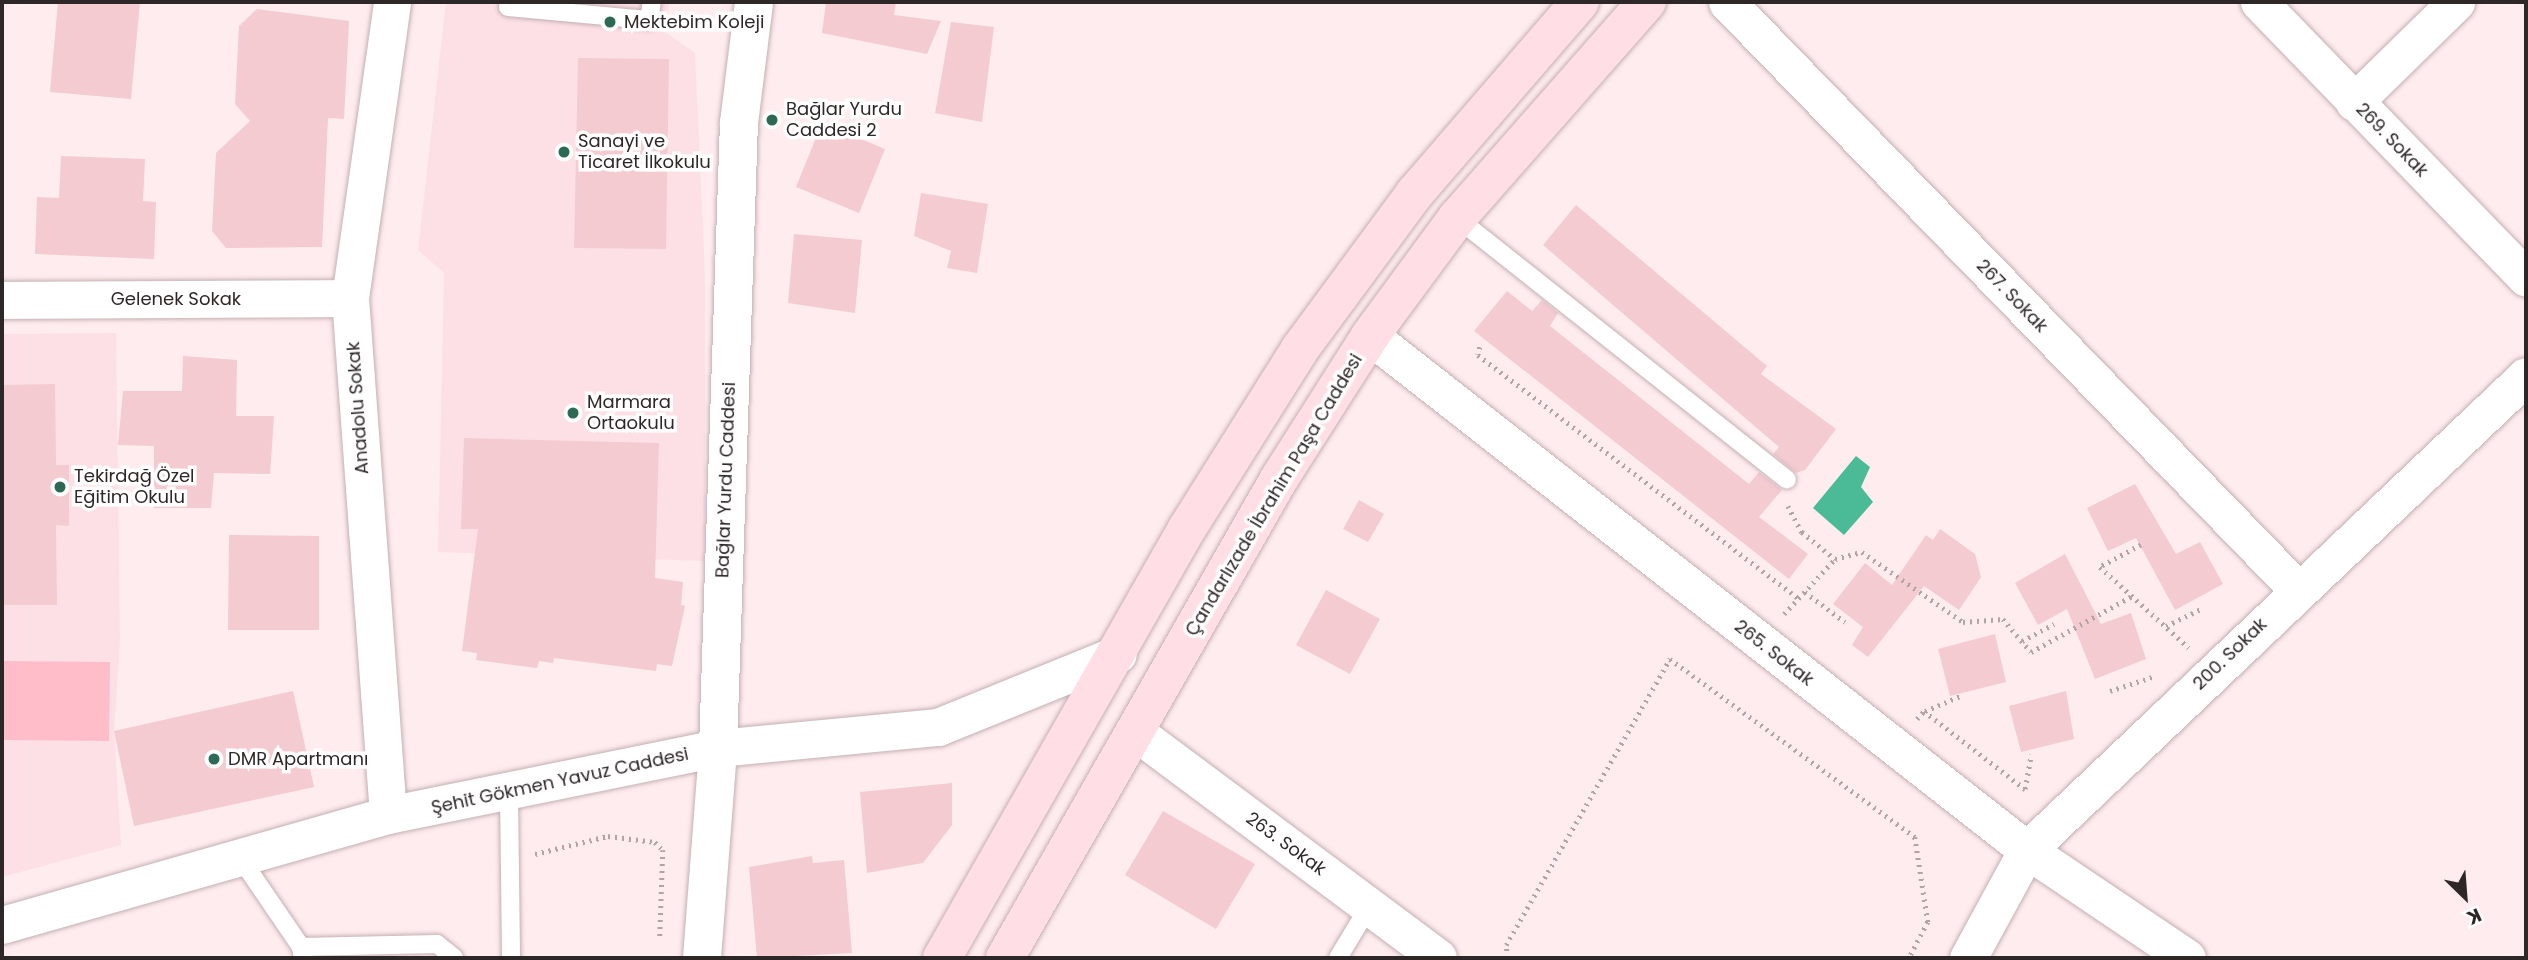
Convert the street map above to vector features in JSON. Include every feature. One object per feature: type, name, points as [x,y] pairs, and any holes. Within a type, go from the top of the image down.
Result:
[{"type":"main road","points":[[942,958],[1118,654],[1188,527],[1300,349],[1415,193],[1580,2]]},
{"type":"main road","name":"Çandarlızade İbrahim Paşa Caddesi","points":[[1005,958],[1134,732],[1370,336],[1457,218],[1647,2]]},
{"type":"street","name":"Anadolu Sokak","points":[[388,815],[350,298],[392,2]]},
{"type":"street","name":"Bağlar Yurdu Caddesi","points":[[702,958],[718,748],[738,123],[754,2]]},
{"type":"street","name":"267. Sokak","points":[[1727,2],[2297,589]]},
{"type":"street","name":"269. Sokak","points":[[2259,2],[2526,278]]},
{"type":"street","points":[[2354,102],[2456,2]]},
{"type":"street","name":"Gelenek Sokak","points":[[2,300],[350,298]]},
{"type":"street","name":"265. Sokak","points":[[1370,336],[2027,850],[2187,958]]},
{"type":"street","name":"200. Sokak","points":[[1968,958],[2027,850],[2297,589],[2526,376]]},
{"type":"street","name":"Şehit Gökmen Yavuz Caddesi","points":[[2,925],[388,815],[718,748],[938,727],[1118,654]]},
{"type":"street","name":"263. Sokak","points":[[1134,732],[1438,958]]},
{"type":"lane","points":[[508,7],[649,20],[652,2]]},
{"type":"lane","points":[[1457,218],[1787,480]]},
{"type":"lane","points":[[509,792],[514,859],[511,958]]},
{"type":"lane","points":[[241,859],[302,953],[437,944],[454,958]]},
{"type":"lane","points":[[1338,958],[1370,905]]},
{"type":"path","points":[[1479,347],[1478,355],[1798,598]]},
{"type":"path","points":[[1787,480],[1781,493],[1802,532],[1835,559]]},
{"type":"path","points":[[2141,545],[2100,567],[2190,648],[2180,655]]},
{"type":"path","points":[[1759,642],[1835,559],[1862,552],[1963,622],[2003,619],[2031,652],[2132,596]]},
{"type":"path","points":[[1805,592],[1845,622]]},
{"type":"path","points":[[2166,626],[2203,608]]},
{"type":"path","points":[[2022,641],[2054,624]]},
{"type":"path","points":[[1507,958],[1506,945],[1670,659],[1915,837],[1928,922],[1909,958]]},
{"type":"path","points":[[2110,691],[2162,670]]},
{"type":"path","points":[[1894,746],[1924,711],[1961,696]]},
{"type":"path","points":[[1924,711],[2025,789],[2031,755]]},
{"type":"path","points":[[514,859],[608,836],[655,842],[663,850],[660,937]]},
{"type":"shaded area","points":[[446,2],[670,2],[664,31],[695,53],[705,275],[705,561],[438,552],[444,273],[418,250]]},
{"type":"shaded area","name":"Tekirdağ Özel Eğitim Okulu","points":[[116,333],[120,640],[114,731],[121,845],[2,877],[2,334]]},
{"type":"shaded area","points":[[1856,456],[1870,467],[1861,487],[1873,502],[1844,535],[1813,508]]},
{"type":"shaded area","points":[[2,661],[110,662],[109,741],[2,740]]},
{"type":"building","points":[[58,2],[140,2],[131,99],[50,92]]},
{"type":"building","points":[[826,2],[896,2],[894,15],[941,21],[927,54],[822,33]]},
{"type":"building","points":[[257,9],[349,21],[344,119],[328,118],[322,247],[226,248],[212,231],[216,153],[250,121],[235,104],[239,26]]},
{"type":"building","points":[[951,22],[994,27],[982,122],[935,113]]},
{"type":"building","points":[[578,58],[669,59],[666,249],[574,248]]},
{"type":"building","points":[[822,123],[885,149],[859,213],[796,187]]},
{"type":"building","points":[[61,156],[145,159],[143,201],[156,202],[154,259],[35,254],[37,197],[59,198]]},
{"type":"building","points":[[921,193],[988,204],[977,273],[947,268],[951,251],[914,236]]},
{"type":"building","points":[[1576,205],[1767,366],[1761,374],[1836,429],[1805,470],[1796,473],[1773,454],[1779,447],[1543,245]]},
{"type":"building","points":[[794,234],[862,240],[855,313],[788,303]]},
{"type":"building","points":[[1507,291],[1532,311],[1542,300],[1558,313],[1550,326],[1749,484],[1759,472],[1782,490],[1759,517],[1808,554],[1789,579],[1474,331]]},
{"type":"building","points":[[183,356],[237,360],[236,416],[274,416],[270,474],[214,473],[211,508],[154,508],[154,446],[118,445],[123,391],[182,391]]},
{"type":"building","points":[[55,384],[56,465],[69,465],[69,526],[56,525],[57,605],[2,605],[2,385]]},
{"type":"building","points":[[464,438],[659,443],[655,578],[683,582],[681,605],[685,606],[672,666],[657,664],[656,671],[554,658],[553,663],[539,661],[537,668],[476,660],[477,653],[462,651],[478,529],[461,529]]},
{"type":"building","points":[[2135,484],[2176,554],[2200,542],[2223,584],[2175,610],[2136,538],[2108,551],[2087,508]]},
{"type":"building","points":[[1359,500],[1384,514],[1368,542],[1343,529]]},
{"type":"building","points":[[1940,529],[1975,554],[1981,577],[1959,610],[1924,586],[1868,657],[1852,645],[1863,627],[1833,604],[1865,563],[1892,585],[1926,535],[1933,540]]},
{"type":"building","points":[[229,535],[319,536],[319,630],[228,630]]},
{"type":"building","points":[[2065,554],[2101,624],[2131,613],[2146,659],[2095,679],[2067,609],[2038,625],[2015,583]]},
{"type":"building","points":[[1326,590],[1380,619],[1350,674],[1296,645]]},
{"type":"building","points":[[1995,634],[2006,682],[1950,696],[1938,649]]},
{"type":"building","name":"DMR Apartmanı","points":[[293,691],[314,787],[134,826],[114,731]]},
{"type":"building","points":[[2066,691],[2074,739],[2021,752],[2009,706]]},
{"type":"building","points":[[952,783],[952,825],[923,863],[867,873],[860,792]]},
{"type":"building","points":[[1163,811],[1255,864],[1216,929],[1125,875]]},
{"type":"building","points":[[812,856],[813,863],[844,860],[852,953],[757,958],[749,867]]},
{"type":"place","name":"Mektebim Koleji","points":[[610,22]]},
{"type":"place","name":"Bağlar Yurdu Caddesi 2","points":[[772,120]]},
{"type":"place","name":"Sanayi ve Ticaret İlkokulu","points":[[564,152]]},
{"type":"place","name":"Marmara Ortaokulu","points":[[573,413]]},
{"type":"place","name":"Tekirdağ Özel Eğitim Okulu","points":[[60,487]]},
{"type":"place","name":"DMR Apartmanı","points":[[214,759]]}]
